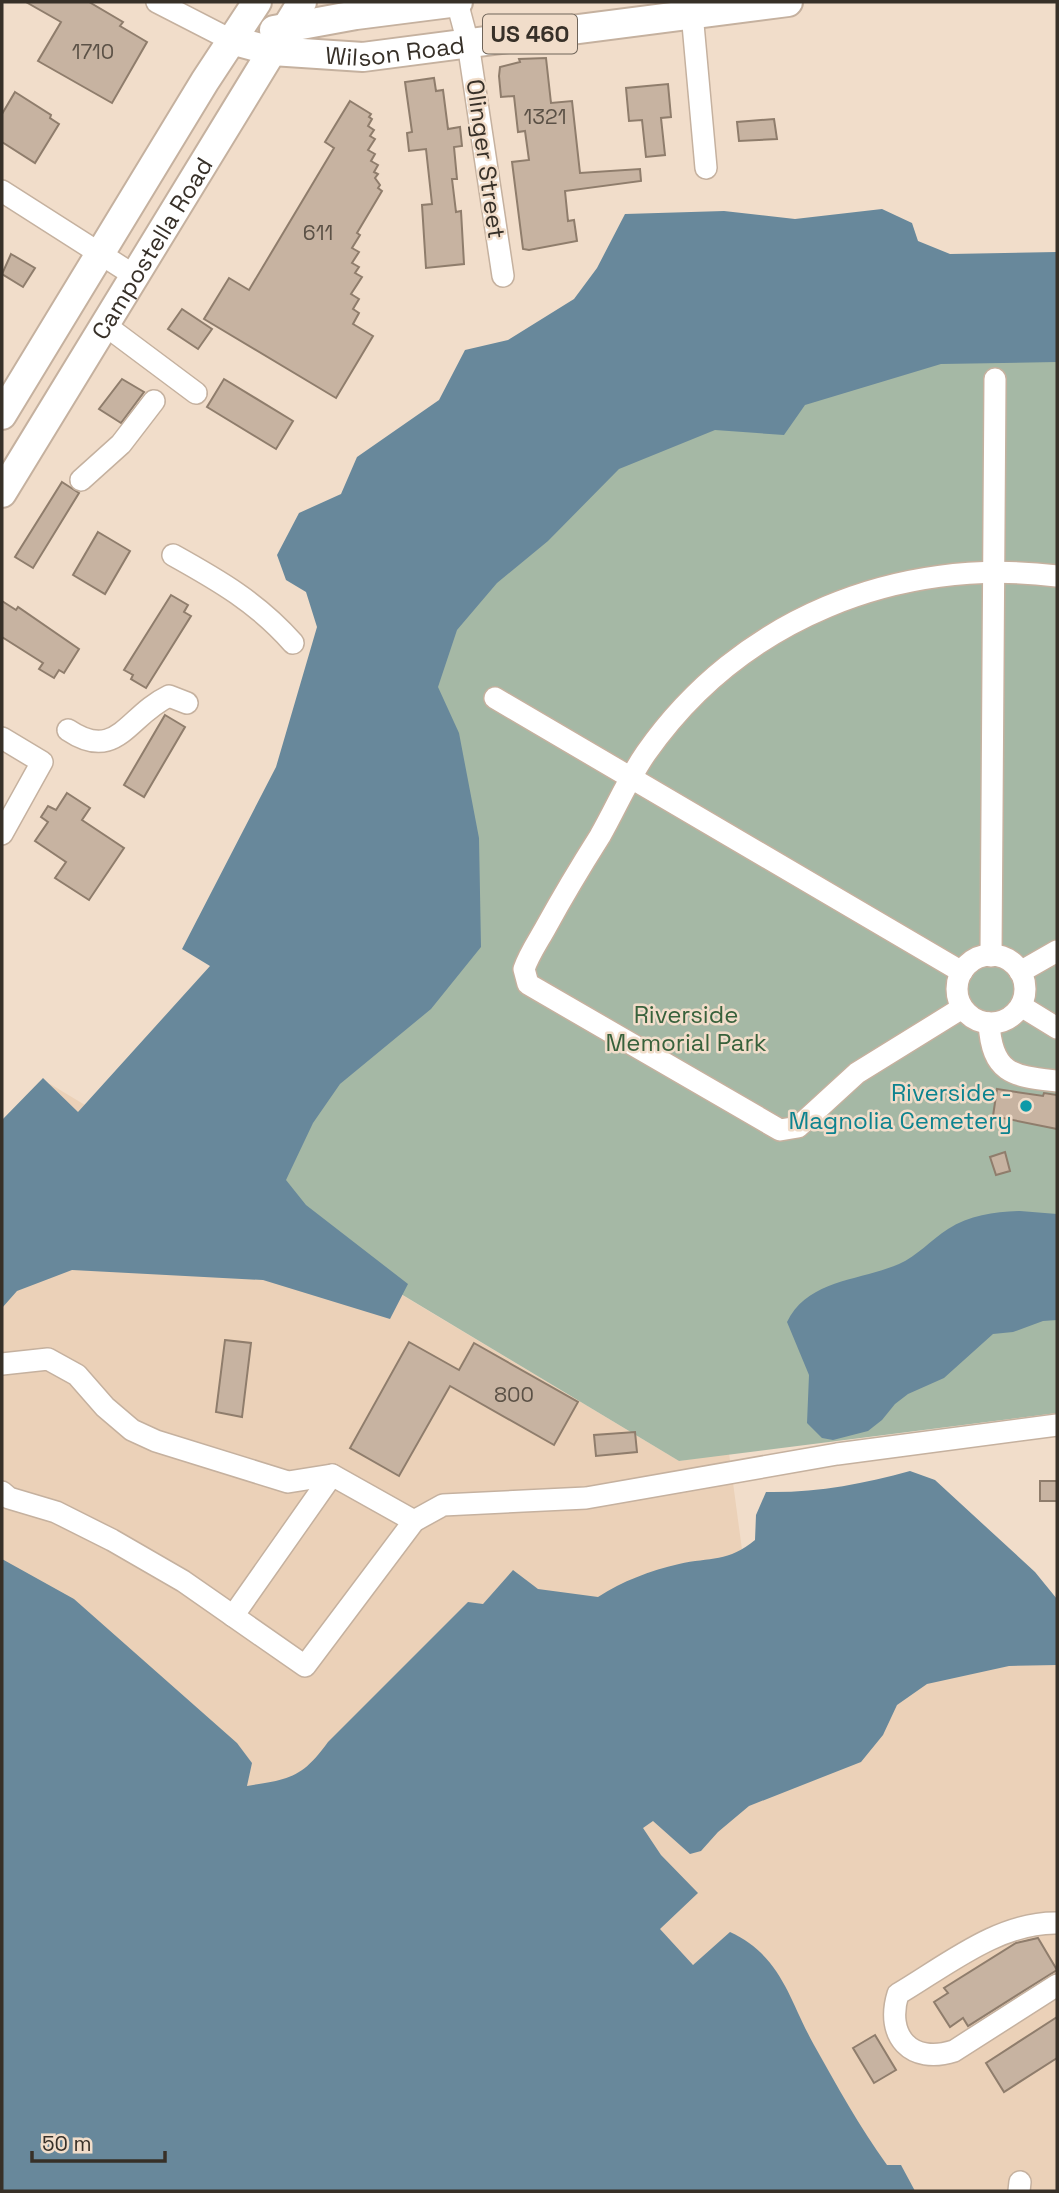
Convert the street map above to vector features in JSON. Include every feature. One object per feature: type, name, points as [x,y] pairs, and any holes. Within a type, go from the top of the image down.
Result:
[{"type":"main road","name":"Campostella Road","points":[[2,415],[231,40],[257,2]]},
{"type":"main road","name":"Campostella Road","points":[[2,493],[302,2]]},
{"type":"main road","name":"Wilson Road","points":[[231,40],[286,27],[457,2]]},
{"type":"main road","name":"Wilson Road","points":[[231,40],[272,51],[363,57],[691,8],[788,2]]},
{"type":"street","points":[[157,2],[231,40]]},
{"type":"street","name":"Olinger Street","points":[[457,2],[468,43],[503,276]]},
{"type":"street","points":[[691,8],[706,168]]},
{"type":"street","points":[[2,191],[135,276]]},
{"type":"street","points":[[105,325],[196,393]]},
{"type":"street","points":[[991,956],[995,380]]},
{"type":"street","points":[[81,480],[121,443],[154,401]]},
{"type":"street","points":[[173,555],[244,596],[263,610],[293,643]]},
{"type":"street","points":[[962,1007],[857,1073],[798,1127],[780,1130],[528,984],[524,976],[526,964],[630,778],[671,721],[698,691],[728,664],[769,636],[835,602],[887,584],[931,575],[993,571],[1057,576]]},
{"type":"street","points":[[68,730],[95,744],[108,742],[169,696],[187,703]]},
{"type":"street","points":[[495,698],[962,972]]},
{"type":"street","points":[[2,738],[42,762],[2,834]]},
{"type":"street","points":[[1020,972],[1057,951]]},
{"type":"street","points":[[991,956],[1013,963],[1020,972],[1025,989],[1021,1006],[1007,1019],[989,1023],[969,1016],[962,1007],[957,990],[962,972],[970,963],[991,956]]},
{"type":"street","points":[[1021,1006],[1057,1028]]},
{"type":"street","points":[[989,1023],[995,1054],[1003,1068],[1021,1078],[1057,1081]]},
{"type":"street","points":[[2,1364],[48,1359],[77,1375],[105,1407],[132,1430],[195,1455],[288,1482],[332,1475],[414,1521]]},
{"type":"street","points":[[2,1492],[9,1498],[56,1512],[183,1581],[305,1666],[414,1521],[443,1505],[586,1498],[837,1454],[1057,1425]]},
{"type":"street","points":[[233,1616],[332,1475]]},
{"type":"street","points":[[1057,1912],[985,1942],[898,1994],[893,2009],[898,2033],[912,2050],[927,2056],[954,2051],[1057,1985]]},
{"type":"street","points":[[1032,1923],[1057,1923]]},
{"type":"shaded area","points":[[50,1084],[679,1461],[729,1453],[752,1624],[1057,1650],[1057,2191],[11,2191],[2,2182],[2,1128]]},
{"type":"green space","name":"Riverside Memorial Park","points":[[1057,345],[1057,1413],[679,1461],[168,1154],[413,647],[510,541],[730,391]]},
{"type":"water","points":[[882,209],[912,223],[918,241],[950,254],[1057,252],[1057,362],[941,364],[805,405],[784,435],[715,430],[619,469],[548,541],[497,583],[457,630],[438,687],[459,733],[479,838],[481,947],[431,1009],[340,1084],[313,1123],[286,1180],[306,1205],[408,1284],[390,1319],[263,1280],[72,1270],[17,1291],[2,1308],[2,1120],[43,1078],[78,1112],[210,966],[182,949],[276,767],[317,627],[306,592],[286,580],[277,555],[299,513],[341,494],[357,457],[439,400],[465,350],[508,340],[574,299],[597,268],[625,214],[724,211],[795,219]]},
{"type":"water","points":[[1020,1211],[1057,1214],[1057,1320],[1043,1321],[1013,1332],[993,1334],[944,1378],[908,1394],[895,1404],[882,1420],[868,1431],[833,1440],[822,1438],[807,1423],[809,1375],[787,1322],[796,1308],[821,1289],[906,1261],[948,1229],[965,1220],[992,1213]]},
{"type":"water","points":[[910,1471],[935,1480],[1035,1572],[1057,1599],[1057,1665],[1009,1666],[927,1684],[897,1705],[883,1735],[861,1762],[749,1806],[718,1832],[701,1851],[690,1854],[653,1821],[643,1828],[661,1855],[698,1893],[660,1929],[693,1965],[730,1932],[762,1953],[782,1981],[814,2045],[867,2136],[887,2165],[901,2165],[915,2191],[2,2191],[2,1559],[74,1599],[237,1743],[252,1763],[247,1786],[285,1778],[302,1770],[468,1602],[483,1604],[513,1570],[538,1589],[598,1597],[647,1573],[679,1564],[719,1558],[746,1547],[755,1540],[756,1515],[766,1492],[839,1487]]},
{"type":"building","points":[[26,2],[89,2],[123,22],[120,26],[147,42],[112,103],[38,61],[61,22]]},
{"type":"building","points":[[546,58],[551,103],[572,101],[580,173],[640,169],[641,181],[565,191],[568,221],[574,220],[577,241],[529,250],[523,249],[512,162],[529,160],[525,131],[518,132],[514,96],[501,97],[499,76],[500,67],[520,62],[519,59]]},
{"type":"building","points":[[434,78],[436,91],[443,90],[448,129],[460,127],[462,146],[454,147],[457,179],[452,179],[456,212],[461,211],[464,264],[426,268],[422,205],[432,204],[426,149],[409,151],[407,133],[412,132],[405,82]]},
{"type":"building","points":[[668,84],[671,117],[661,118],[665,155],[646,157],[642,120],[629,121],[626,88]]},
{"type":"building","points":[[15,92],[51,115],[50,118],[59,124],[35,163],[2,142],[2,114]]},
{"type":"building","points":[[350,101],[371,114],[369,117],[372,119],[368,126],[374,130],[370,136],[375,139],[368,150],[375,154],[371,161],[378,165],[374,172],[378,174],[375,178],[382,191],[357,233],[360,235],[352,248],[359,252],[352,263],[359,267],[355,273],[362,277],[351,294],[359,299],[353,309],[359,313],[353,324],[373,336],[336,398],[204,319],[229,278],[249,290],[334,148],[325,142]]},
{"type":"building","points":[[774,119],[777,139],[739,141],[737,122]]},
{"type":"building","points":[[11,254],[35,268],[23,287],[2,274]]},
{"type":"building","points":[[182,309],[212,329],[198,349],[168,329]]},
{"type":"building","points":[[122,379],[144,392],[121,423],[99,409]]},
{"type":"building","points":[[224,379],[293,421],[276,449],[207,407]]},
{"type":"building","points":[[62,482],[79,493],[33,568],[15,557]]},
{"type":"building","points":[[98,532],[130,551],[105,594],[73,575]]},
{"type":"building","points":[[171,595],[188,605],[184,612],[191,616],[146,688],[131,679],[133,675],[124,670]]},
{"type":"building","points":[[2,601],[16,610],[18,607],[79,649],[64,673],[59,670],[54,678],[39,669],[43,663],[2,637]]},
{"type":"building","points":[[165,715],[185,727],[144,797],[124,785]]},
{"type":"building","points":[[67,793],[90,808],[82,820],[124,848],[89,900],[55,878],[66,862],[35,841],[48,822],[41,817],[48,806],[56,810]]},
{"type":"building","name":"Riverside - Magnolia Cemetery","points":[[997,1089],[1043,1096],[1044,1093],[1057,1095],[1057,1129],[993,1116]]},
{"type":"building","points":[[1005,1152],[1010,1171],[996,1175],[990,1157]]},
{"type":"building","points":[[225,1340],[251,1343],[242,1417],[216,1412]]},
{"type":"building","points":[[409,1342],[459,1370],[474,1343],[578,1402],[554,1445],[450,1386],[399,1476],[350,1448]]},
{"type":"building","points":[[635,1432],[637,1452],[596,1456],[594,1435]]},
{"type":"building","points":[[1040,1481],[1057,1481],[1057,1501],[1040,1501]]},
{"type":"building","points":[[1038,1938],[1057,1970],[968,2026],[963,2018],[950,2027],[934,2002],[948,1993],[944,1988],[1016,1943]]},
{"type":"building","points":[[1057,2017],[1057,2058],[1004,2092],[986,2063]]},
{"type":"building","points":[[875,2035],[896,2070],[874,2083],[853,2048]]},
{"type":"place","name":"Riverside - Magnolia Cemetery","points":[[1026,1106]]}]
